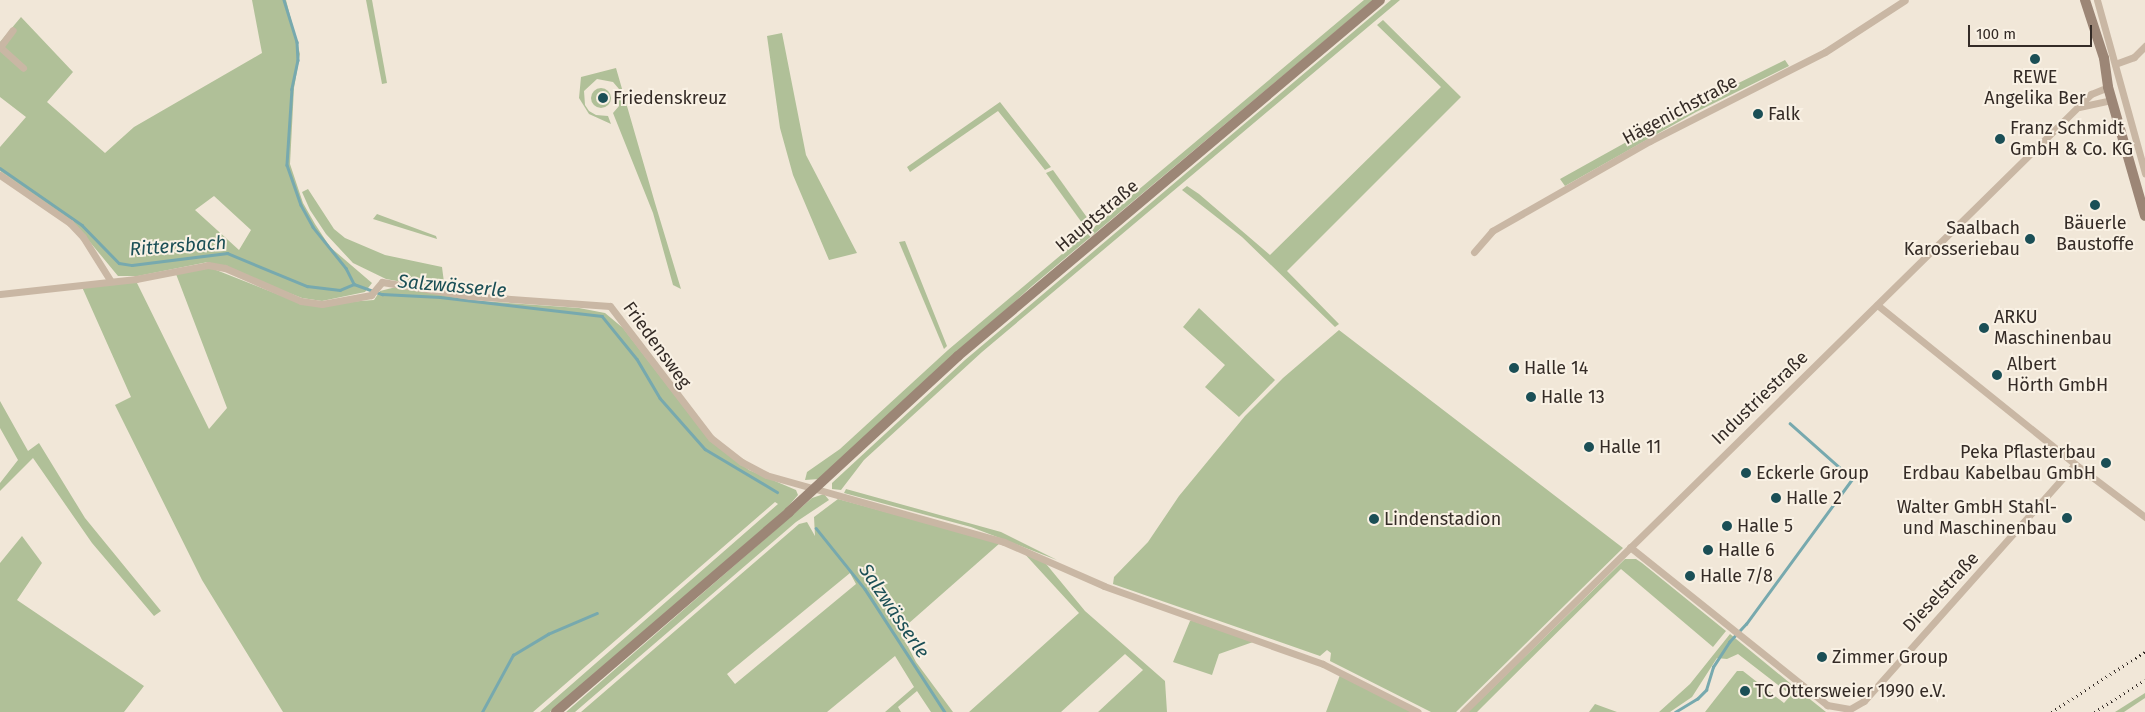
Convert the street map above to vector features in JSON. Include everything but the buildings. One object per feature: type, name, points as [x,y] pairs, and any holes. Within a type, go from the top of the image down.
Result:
[{"type":"street","name":"Hauptstraße","points":[[556,712],[815,488],[958,356],[1380,0]]},
{"type":"street","name":"Hägenichstraße","points":[[1474,252],[1492,230],[1650,141],[1825,52],[1905,0]]},
{"type":"street","points":[[2097,0],[2145,173]]},
{"type":"street","points":[[2086,2],[2098,60],[2112,100],[2145,216]]},
{"type":"street","points":[[13,30],[0,47],[23,68]]},
{"type":"street","points":[[2115,64],[2134,57],[2145,46]]},
{"type":"street","name":"Industriestraße","points":[[1463,712],[2091,94],[2108,87]]},
{"type":"street","points":[[2079,107],[2112,100]]},
{"type":"street","points":[[0,175],[70,223],[83,238],[110,280]]},
{"type":"street","name":"Friedensweg","points":[[0,294],[110,280],[136,279],[208,265],[225,268],[300,301],[322,304],[371,295],[382,282],[470,296],[610,306],[710,438],[742,462],[766,474],[1004,542],[1104,586],[1323,664],[1418,712]]},
{"type":"street","points":[[1877,305],[2075,464],[2145,517]]},
{"type":"street","name":"Dieselstraße","points":[[1630,547],[1827,705],[1844,710],[1856,707],[1957,593],[1997,554],[2075,464]]},
{"type":"green space","points":[[252,0],[286,0],[300,54],[294,88],[290,164],[303,203],[330,247],[372,283],[365,292],[322,301],[302,298],[208,262],[138,276],[118,276],[75,224],[0,171],[0,147],[26,117],[0,97],[0,42],[21,17],[73,72],[47,102],[105,153],[134,127],[262,53]],"holes":[[[214,196],[251,230],[239,250],[195,210]]]},
{"type":"green space","points":[[366,0],[372,0],[387,83],[382,84]]},
{"type":"green space","points":[[1364,0],[1373,0],[1032,286],[819,479],[805,480],[807,472],[840,449],[948,350]]},
{"type":"green space","points":[[1391,0],[1400,0],[982,352],[864,460],[841,490],[832,489],[832,483],[965,360]]},
{"type":"green space","points":[[1383,20],[1461,97],[1287,271],[1339,324],[1335,327],[1242,237],[1182,190],[1187,186],[1199,194],[1270,255],[1441,87],[1377,25]]},
{"type":"green space","points":[[782,33],[806,155],[857,253],[829,260],[793,175],[780,128],[767,36]]},
{"type":"green space","points":[[1785,60],[1789,66],[1696,112],[1565,186],[1560,179],[1684,110]]},
{"type":"green space","points":[[616,68],[681,289],[673,285],[653,213],[613,113],[619,106],[619,89],[613,82],[597,79],[584,91],[585,105],[589,111],[596,115],[608,116],[611,124],[589,114],[579,98],[581,77]]},
{"type":"green space","points":[[597,88],[605,88],[611,94],[611,102],[605,108],[597,108],[591,102],[591,94]]},
{"type":"green space","points":[[1000,102],[1051,167],[1045,170],[998,111],[910,172],[907,167]]},
{"type":"green space","points":[[1053,170],[1091,223],[1085,227],[1046,173]]},
{"type":"green space","points":[[308,189],[334,229],[345,238],[385,255],[442,267],[445,290],[386,279],[353,263],[326,234],[310,210],[302,192]]},
{"type":"green space","points":[[377,214],[436,236],[437,239],[373,219]]},
{"type":"green space","points":[[905,241],[947,346],[944,349],[899,242]]},
{"type":"green space","points":[[211,268],[305,305],[374,300],[380,291],[396,287],[481,301],[579,308],[605,313],[623,328],[710,441],[749,470],[796,490],[798,495],[785,510],[550,712],[540,712],[778,504],[775,502],[533,712],[283,712],[202,580],[115,405],[131,397],[82,287],[136,281],[209,429],[227,408],[176,274]]},
{"type":"green space","points":[[1199,308],[1275,380],[1239,417],[1205,387],[1225,365],[1183,327]]},
{"type":"green space","name":"Lindenstadion","points":[[1339,330],[1623,548],[1456,712],[1431,712],[1330,661],[1331,653],[1327,650],[1320,656],[1113,584],[1114,577],[1148,542],[1179,496],[1245,416],[1283,378]]},
{"type":"green space","points":[[0,401],[28,451],[39,443],[85,518],[161,611],[154,616],[92,543],[33,458],[0,491],[0,483],[18,460],[0,428]]},
{"type":"green space","points":[[846,489],[1001,532],[1057,560],[971,527],[844,493]]},
{"type":"green space","points":[[824,494],[829,500],[796,522],[575,712],[566,712],[812,498]]},
{"type":"green space","points":[[838,499],[1000,543],[900,631],[916,662],[953,712],[931,712],[917,691],[898,707],[901,712],[885,712],[914,687],[895,656],[827,712],[581,712],[799,524],[807,522],[815,536],[814,517]],"holes":[[[850,573],[856,584],[735,684],[727,674]]]},
{"type":"green space","points":[[22,536],[42,563],[17,600],[144,686],[124,712],[0,712],[0,563]]},
{"type":"green space","points":[[1022,551],[1042,559],[1085,611],[1165,681],[1167,712],[1098,712],[1143,670],[1125,654],[1061,712],[969,712],[1079,613]]},
{"type":"green space","points":[[1625,559],[1636,559],[1642,563],[1726,631],[1713,647],[1621,569],[1477,712],[1468,712]]},
{"type":"green space","points":[[1190,621],[1253,642],[1219,654],[1212,675],[1173,662]]},
{"type":"green space","points":[[1730,634],[1826,712],[1705,712],[1737,671],[1743,671],[1784,703],[1791,695],[1738,654],[1727,659],[1717,658],[1692,697],[1670,712],[1659,712],[1690,684]]},
{"type":"green space","points":[[1340,675],[1413,712],[1326,712]]},
{"type":"green space","points":[[2145,693],[2145,698],[2124,712],[2115,712]]},
{"type":"green space","points":[[1595,704],[1617,712],[1589,712]]},
{"type":"waterway","name":"Salzwässerle","points":[[284,0],[297,42],[298,60],[292,89],[287,165],[301,205],[313,227],[346,268],[354,284],[382,294],[440,297],[602,316],[637,359],[660,398],[705,449],[777,492]]},
{"type":"waterway","name":"Rittersbach","points":[[0,168],[82,225],[119,263],[132,265],[227,253],[307,286],[340,290],[354,284]]},
{"type":"waterway","name":"Salzwässerle","points":[[1675,712],[1697,699],[1706,690],[1713,667],[1729,642],[1746,624],[1852,479],[1790,424]]},
{"type":"waterway","name":"Salzwässerle","points":[[816,528],[865,589],[945,712]]},
{"type":"waterway","points":[[482,712],[513,655],[548,634],[597,613]]},
{"type":"railway","points":[[2051,712],[2145,652]]},
{"type":"railway","points":[[2094,712],[2145,680]]},
{"type":"place","name":"REWE Angelika Ber","points":[[2035,59]]},
{"type":"place","name":"Friedenskreuz","points":[[603,98]]},
{"type":"place","name":"Falk","points":[[1758,114]]},
{"type":"place","name":"Franz Schmidt GmbH & Co. KG","points":[[2000,139]]},
{"type":"place","name":"Bäuerle Baustoffe","points":[[2095,205]]},
{"type":"place","name":"Saalbach Karosseriebau","points":[[2030,239]]},
{"type":"place","name":"ARKU Maschinenbau","points":[[1984,328]]},
{"type":"place","name":"Halle 14","points":[[1514,368]]},
{"type":"place","name":"Albert Hörth GmbH","points":[[1997,375]]},
{"type":"place","name":"Halle 13","points":[[1531,397]]},
{"type":"place","name":"Halle 11","points":[[1589,447]]},
{"type":"place","name":"Peka Pflasterbau Erdbau Kabelbau GmbH","points":[[2106,463]]},
{"type":"place","name":"Eckerle Group","points":[[1746,473]]},
{"type":"place","name":"Halle 2","points":[[1776,498]]},
{"type":"place","name":"Walter GmbH Stahl- und Maschinenbau","points":[[2067,518]]},
{"type":"place","name":"Lindenstadion","points":[[1374,519]]},
{"type":"place","name":"Halle 5","points":[[1727,526]]},
{"type":"place","name":"Halle 6","points":[[1708,550]]},
{"type":"place","name":"Halle 7/8","points":[[1690,576]]},
{"type":"place","name":"Zimmer Group","points":[[1822,657]]},
{"type":"place","name":"TC Ottersweier 1990 e.V.","points":[[1745,691]]}]
